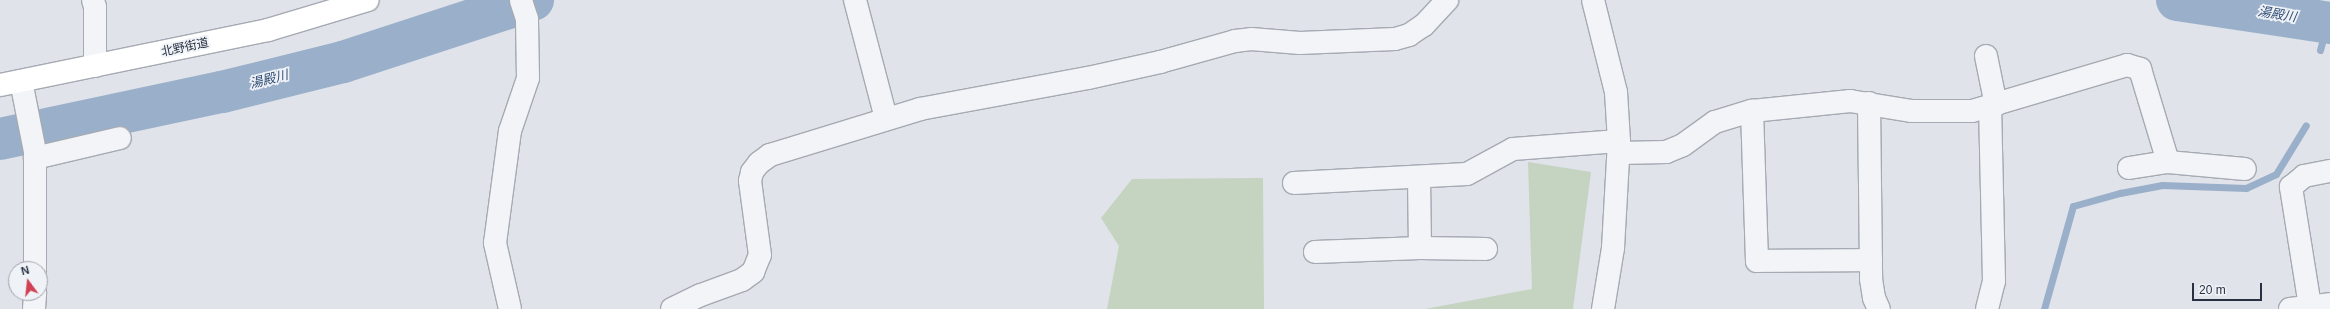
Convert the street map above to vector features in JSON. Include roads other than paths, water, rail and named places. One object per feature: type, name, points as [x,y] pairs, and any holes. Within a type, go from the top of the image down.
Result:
[{"type":"main road","name":"北野街道","points":[[10,83],[268,30],[368,0]]},
{"type":"street","points":[[93,0],[95,7],[95,66]]},
{"type":"street","points":[[855,0],[886,118]]},
{"type":"street","points":[[672,309],[701,295],[742,280],[753,272],[759,262],[750,189],[752,172],[759,163],[770,155],[886,118],[1160,62],[1235,40],[1251,39],[1300,43],[1395,39],[1409,35],[1424,25],[1447,0]]},
{"type":"street","points":[[1594,0],[1616,92],[1619,147],[1613,248],[1603,309]]},
{"type":"street","points":[[510,309],[495,243],[496,225],[510,130],[522,101],[528,78],[524,10]]},
{"type":"street","points":[[1986,56],[1993,105],[1994,281],[1987,309]]},
{"type":"street","points":[[1294,183],[1467,174],[1513,149],[1619,147],[1666,152],[1683,145],[1715,122],[1752,111],[1850,102],[1869,103],[1912,111],[1972,111],[2127,65],[2136,66],[2140,69],[2168,162]]},
{"type":"street","points":[[10,83],[28,114],[35,155],[35,261]]},
{"type":"street","points":[[1869,103],[1871,260],[1874,298],[1879,309]]},
{"type":"street","points":[[1752,111],[1757,261],[1871,260]]},
{"type":"street","points":[[35,155],[120,138]]},
{"type":"street","points":[[2129,168],[2168,162],[2245,169]]},
{"type":"street","points":[[2310,306],[2291,187],[2304,176],[2330,171]]},
{"type":"street","points":[[1419,177],[1420,248]]},
{"type":"street","points":[[1315,252],[1420,248],[1486,250]]},
{"type":"waterway","name":"湯殿川","points":[[0,139],[222,92],[343,62],[533,0]]},
{"type":"waterway","name":"湯殿川","points":[[2177,0],[2330,23]]},
{"type":"waterway","points":[[2320,50],[2327,23]]},
{"type":"waterway","points":[[2044,309],[2073,206],[2120,193],[2162,185],[2246,188],[2276,174],[2306,125]]}]
